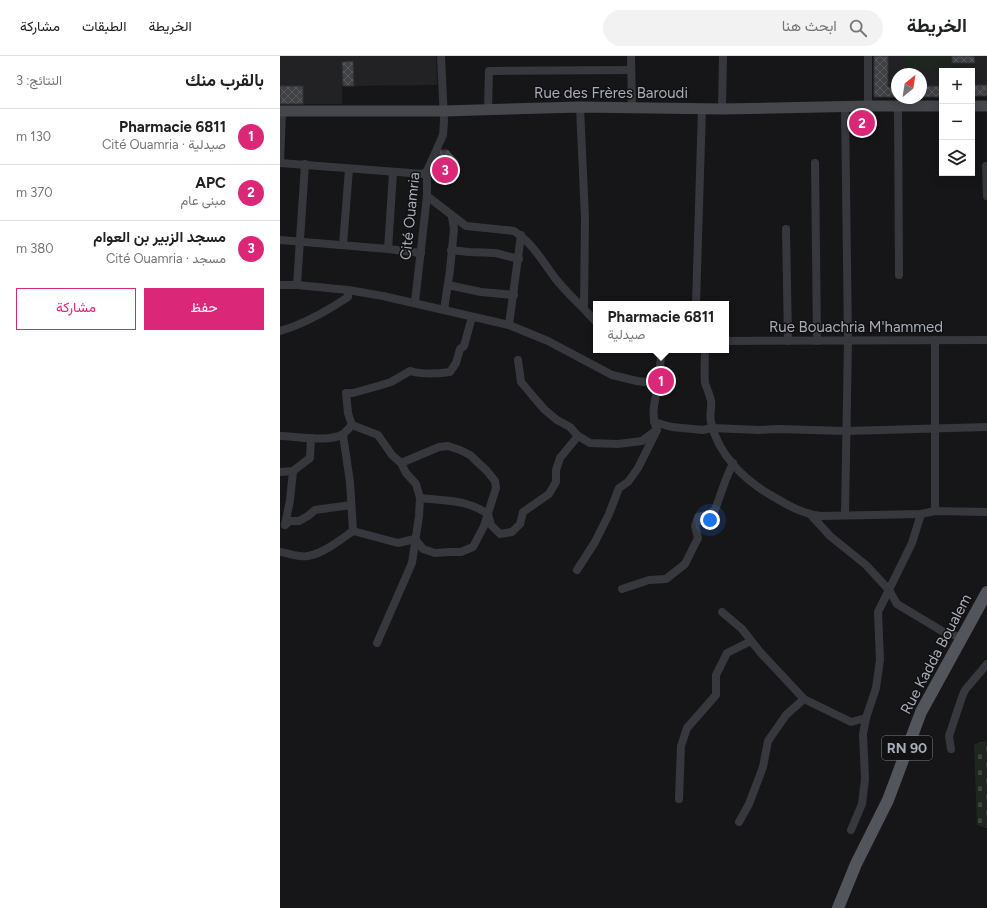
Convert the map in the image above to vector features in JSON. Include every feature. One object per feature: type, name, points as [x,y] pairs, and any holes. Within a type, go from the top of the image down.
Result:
[{"type":"main road","name":"Rue Kadda Boualem","points":[[838,908],[856,864],[888,800],[921,712],[987,592]]},
{"type":"street","name":"Cité Ouamria","points":[[415,302],[427,196],[427,170],[443,135],[444,111],[441,56]]},
{"type":"street","points":[[631,56],[632,108]]},
{"type":"street","points":[[722,109],[723,56]]},
{"type":"street","points":[[868,56],[868,106]]},
{"type":"street","points":[[488,109],[489,71],[631,70]]},
{"type":"street","name":"Rue des Frères Baroudi","points":[[281,111],[444,111],[580,107],[722,109],[845,106],[939,106]]},
{"type":"street","points":[[845,106],[848,340],[845,515]]},
{"type":"street","points":[[898,106],[899,274]]},
{"type":"street","points":[[975,106],[987,106]]},
{"type":"street","points":[[580,107],[585,218],[584,309]]},
{"type":"street","points":[[696,301],[702,109]]},
{"type":"street","points":[[281,111],[280,163],[305,164],[393,173],[424,174],[427,170]]},
{"type":"street","points":[[815,162],[817,341]]},
{"type":"street","points":[[297,285],[305,164]]},
{"type":"street","points":[[986,166],[987,196]]},
{"type":"street","points":[[343,245],[349,169]]},
{"type":"street","points":[[388,249],[393,173]]},
{"type":"street","points":[[427,196],[461,224],[470,228],[514,231],[521,235],[536,250],[550,272],[593,319]]},
{"type":"street","points":[[444,310],[454,229],[452,216]]},
{"type":"street","points":[[786,229],[788,341]]},
{"type":"street","points":[[509,324],[519,259],[521,235]]},
{"type":"street","points":[[280,240],[421,252]]},
{"type":"street","points":[[451,250],[495,253],[519,259]]},
{"type":"street","points":[[280,285],[297,285],[348,290],[415,302],[472,317],[509,324],[548,340],[612,375],[658,384]]},
{"type":"street","points":[[448,285],[481,292],[514,295]]},
{"type":"street","points":[[280,331],[296,326],[332,307],[348,297],[348,290]]},
{"type":"street","points":[[352,426],[348,413],[346,393],[353,393],[391,382],[410,371],[428,374],[450,372],[456,364],[460,349],[464,346],[472,317]]},
{"type":"street","points":[[935,340],[935,511]]},
{"type":"street","name":"Rue Bouachria M'hammed","points":[[729,341],[987,340]]},
{"type":"street","points":[[576,570],[595,542],[609,514],[619,488],[628,482],[638,468],[655,426],[653,405],[658,384],[662,353]]},
{"type":"street","points":[[705,353],[705,383],[711,402],[710,420],[715,436],[725,454],[742,475],[769,494],[796,510],[811,515],[832,516],[921,514],[935,511],[987,512]]},
{"type":"street","points":[[518,360],[521,382],[528,392],[557,420],[570,427],[578,436],[590,443],[618,444],[642,442],[655,426]]},
{"type":"street","points":[[280,436],[328,438],[343,435],[352,426]]},
{"type":"street","points":[[352,426],[378,435],[416,484],[420,498],[419,516],[412,563],[377,643]]},
{"type":"street","points":[[655,426],[703,430],[712,428],[759,430],[987,428]]},
{"type":"street","points":[[343,435],[350,482],[350,505],[353,531]]},
{"type":"street","points":[[420,498],[452,500],[468,503],[488,514],[492,525],[500,534],[512,532],[520,524],[523,512],[549,494],[556,482],[556,470],[560,458],[578,436]]},
{"type":"street","points":[[280,472],[293,471],[310,458],[311,438]]},
{"type":"street","points":[[401,463],[439,447],[448,446],[470,455],[495,481],[496,488],[488,514],[484,526],[473,547],[461,552],[435,553],[423,549],[415,539]]},
{"type":"street","points":[[622,589],[649,580],[666,579],[685,564],[698,538],[695,526],[698,517],[715,510],[733,463]]},
{"type":"street","points":[[293,471],[290,500],[285,526],[290,521],[300,521],[315,510],[350,505]]},
{"type":"street","points":[[851,830],[862,804],[864,779],[863,734],[866,718],[876,688],[880,660],[878,612],[912,543],[921,514]]},
{"type":"street","points":[[811,515],[830,536],[866,565],[889,590],[897,604],[942,631],[962,638]]},
{"type":"street","points":[[280,552],[308,556],[322,551],[353,531],[398,542],[415,539]]},
{"type":"street","points":[[722,612],[742,629],[760,652],[804,699],[850,722],[866,718]]},
{"type":"street","points":[[678,799],[681,746],[687,728],[716,695],[716,675],[727,653],[751,641]]},
{"type":"street","points":[[951,749],[949,736],[962,697],[965,690],[987,664]]},
{"type":"street","points":[[739,822],[749,804],[763,767],[768,741],[786,715],[804,699]]},
{"type":"shaded area","points":[[280,56],[436,56],[437,85],[342,86],[342,104],[280,104]]},
{"type":"shaded area","points":[[874,56],[987,56],[987,96],[975,96],[975,68],[939,68],[939,97],[927,97],[927,68],[891,68],[891,97],[874,97]]},
{"type":"green space","points":[[903,56],[952,56],[952,68],[927,70],[927,68],[903,68]]},
{"type":"green space","points":[[987,741],[987,828],[977,825],[974,744]]},
{"type":"building","points":[[874,56],[888,56],[888,87],[891,87],[891,97],[874,97]]},
{"type":"building","points":[[952,56],[974,56],[975,63],[952,63]]},
{"type":"building","points":[[353,61],[354,86],[343,86],[342,62]]},
{"type":"building","points":[[975,85],[987,85],[987,96],[975,96]]},
{"type":"building","points":[[280,86],[303,86],[303,104],[280,104]]},
{"type":"building","points":[[927,86],[939,86],[939,97],[927,97]]},
{"type":"building","points":[[440,150],[448,150],[458,161],[453,183],[433,179]]},
{"type":"place","name":"APC","points":[[862,123]]},
{"type":"place","name":"مسجد الزبير بن العوام","points":[[445,170]]},
{"type":"place","name":"Pharmacie 6811","points":[[661,381]]}]
